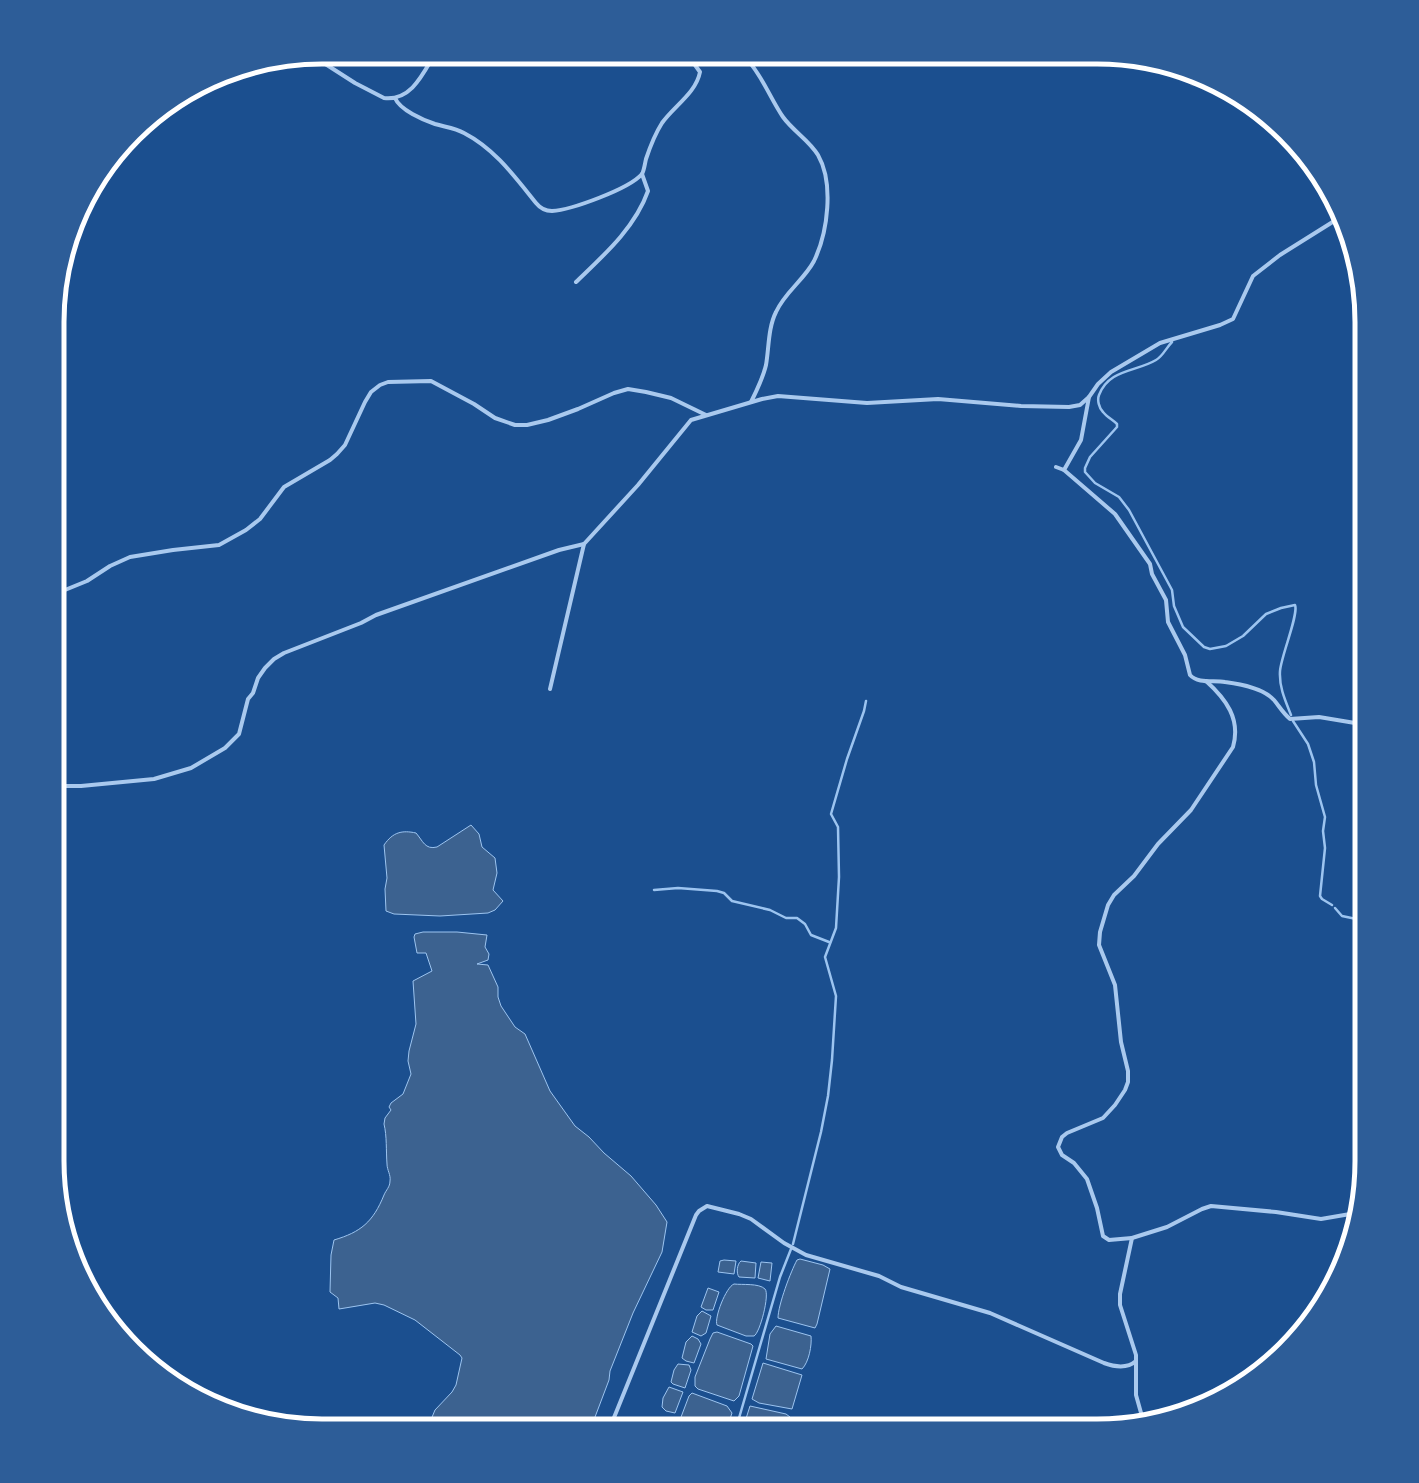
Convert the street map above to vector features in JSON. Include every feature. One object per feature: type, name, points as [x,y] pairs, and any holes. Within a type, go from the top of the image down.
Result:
[{"type":"street","points":[[325,64],[355,83],[384,98],[395,98],[418,84],[429,64]]},
{"type":"street","points":[[576,282],[610,248],[636,216],[648,191],[642,174],[652,142],[662,124],[699,79],[700,72],[694,64]]},
{"type":"street","points":[[751,64],[782,116],[817,154],[824,168],[828,194],[826,217],[819,250],[807,271],[776,312],[772,324],[766,366],[757,391],[751,402]]},
{"type":"street","points":[[395,98],[396,102],[416,115],[436,125],[462,131],[488,148],[497,156],[536,204],[546,210],[559,209],[600,198],[624,186],[642,174]]},
{"type":"street","points":[[550,689],[584,544],[638,485],[687,424],[696,418],[751,402],[771,397],[783,396],[867,404],[938,399],[1021,406],[1069,407],[1080,404],[1089,397],[1098,384],[1111,372],[1160,343],[1220,326],[1233,319],[1253,276],[1280,255],[1334,221]]},
{"type":"street","points":[[64,590],[87,581],[110,566],[130,557],[218,545],[246,530],[260,519],[284,487],[330,460],[345,446],[371,392],[380,385],[388,382],[431,380],[474,404],[495,418],[515,425],[527,425],[548,420],[614,393],[628,389],[671,398],[706,415]]},
{"type":"street","points":[[1064,470],[1081,440],[1089,397]]},
{"type":"street","points":[[1056,467],[1064,470],[1114,514],[1132,536],[1150,564],[1152,574],[1166,600],[1168,622],[1185,655],[1192,678],[1206,681],[1226,682],[1261,691],[1269,695],[1290,718],[1319,717],[1355,723]]},
{"type":"street","points":[[64,786],[81,786],[154,779],[191,768],[233,742],[239,734],[248,700],[253,693],[258,678],[265,668],[284,653],[361,623],[376,615],[559,550],[584,544]]},
{"type":"street","points":[[1206,681],[1225,701],[1233,716],[1236,737],[1233,747],[1191,810],[1158,844],[1134,876],[1114,895],[1108,905],[1100,932],[1099,945],[1114,986],[1121,1042],[1128,1071],[1128,1082],[1125,1090],[1115,1105],[1103,1118],[1067,1133],[1062,1137],[1058,1147],[1062,1155],[1074,1163],[1086,1178],[1103,1236],[1109,1240],[1132,1238],[1167,1227],[1197,1211],[1211,1206],[1276,1212],[1321,1220],[1349,1214]]},
{"type":"street","points":[[613,1419],[696,1215],[707,1206],[739,1214],[751,1219],[784,1243],[806,1255],[879,1276],[901,1287],[990,1313],[1104,1363],[1122,1367],[1128,1366],[1136,1361]]},
{"type":"street","points":[[1132,1238],[1120,1294],[1120,1304],[1136,1361],[1136,1395],[1142,1415]]},
{"type":"water","points":[[471,825],[479,834],[482,847],[495,858],[497,873],[493,890],[503,901],[495,910],[488,913],[440,916],[394,914],[386,911],[385,889],[387,878],[384,845],[387,841],[398,833],[411,832],[416,833],[427,846],[433,848],[437,847]]},
{"type":"water","points":[[423,932],[457,932],[487,935],[485,947],[489,954],[488,960],[477,964],[488,965],[498,987],[498,997],[501,1006],[515,1027],[525,1034],[550,1091],[575,1126],[631,1176],[656,1205],[667,1222],[662,1252],[633,1313],[610,1371],[609,1380],[594,1419],[431,1419],[435,1410],[452,1392],[456,1385],[462,1358],[460,1355],[415,1320],[384,1305],[375,1303],[339,1309],[338,1298],[330,1292],[331,1255],[334,1240],[352,1233],[365,1225],[380,1204],[389,1185],[390,1179],[387,1166],[384,1124],[385,1118],[391,1110],[389,1107],[391,1103],[403,1094],[411,1074],[408,1061],[409,1051],[416,1024],[413,981],[432,971],[426,953],[417,953],[414,937],[415,934]]},
{"type":"water","points":[[800,1259],[823,1265],[830,1269],[815,1328],[778,1318],[782,1297],[788,1280],[797,1260]]},
{"type":"water","points":[[720,1261],[736,1261],[734,1274],[718,1272]]},
{"type":"water","points":[[741,1261],[756,1263],[755,1278],[739,1277],[737,1269]]},
{"type":"water","points":[[761,1262],[772,1263],[770,1281],[758,1278]]},
{"type":"water","points":[[734,1284],[755,1285],[765,1289],[766,1298],[764,1313],[759,1328],[754,1336],[746,1336],[717,1325],[717,1316],[721,1303],[724,1296]]},
{"type":"water","points":[[708,1288],[719,1292],[713,1310],[706,1310],[701,1307]]},
{"type":"water","points":[[702,1311],[711,1316],[706,1333],[701,1336],[692,1332],[697,1316]]},
{"type":"water","points":[[776,1326],[811,1336],[810,1353],[802,1369],[766,1359],[770,1334]]},
{"type":"water","points":[[717,1332],[753,1346],[739,1396],[734,1401],[698,1389],[695,1386],[695,1377],[710,1339],[713,1333]]},
{"type":"water","points":[[692,1336],[698,1339],[701,1344],[694,1363],[686,1361],[682,1358],[686,1342]]},
{"type":"water","points":[[763,1363],[802,1375],[792,1409],[759,1403],[752,1399]]},
{"type":"water","points":[[678,1364],[689,1365],[691,1370],[685,1388],[671,1382],[674,1370]]},
{"type":"water","points":[[669,1387],[683,1392],[675,1413],[666,1411],[662,1407],[663,1398]]},
{"type":"water","points":[[692,1393],[727,1406],[732,1413],[730,1419],[680,1419],[689,1396]]},
{"type":"water","points":[[750,1406],[786,1414],[790,1417],[790,1419],[746,1419]]},
{"type":"waterway","points":[[1172,342],[1156,360],[1116,376],[1109,380],[1104,387],[1098,397],[1099,406],[1105,414],[1117,424],[1117,427],[1090,457],[1085,468],[1085,472],[1095,483],[1119,497],[1129,510],[1172,590],[1174,606],[1183,627],[1204,647],[1210,649],[1226,646],[1243,636],[1266,614],[1281,608],[1295,605],[1296,610],[1280,671],[1281,688],[1291,715]]},
{"type":"waterway","points":[[793,1244],[821,1132],[828,1096],[832,1060],[836,996],[825,957],[836,928],[839,877],[838,827],[831,814],[866,701]]},
{"type":"waterway","points":[[1293,721],[1308,744],[1314,762],[1316,785],[1325,817],[1323,831],[1325,848],[1320,896],[1332,905]]},
{"type":"waterway","points":[[654,890],[678,888],[717,891],[724,893],[732,901],[770,910],[786,918],[797,918],[805,924],[811,935],[829,942]]},
{"type":"waterway","points":[[1335,908],[1342,916],[1355,919]]},
{"type":"waterway","points":[[739,1419],[780,1277],[791,1249]]}]
